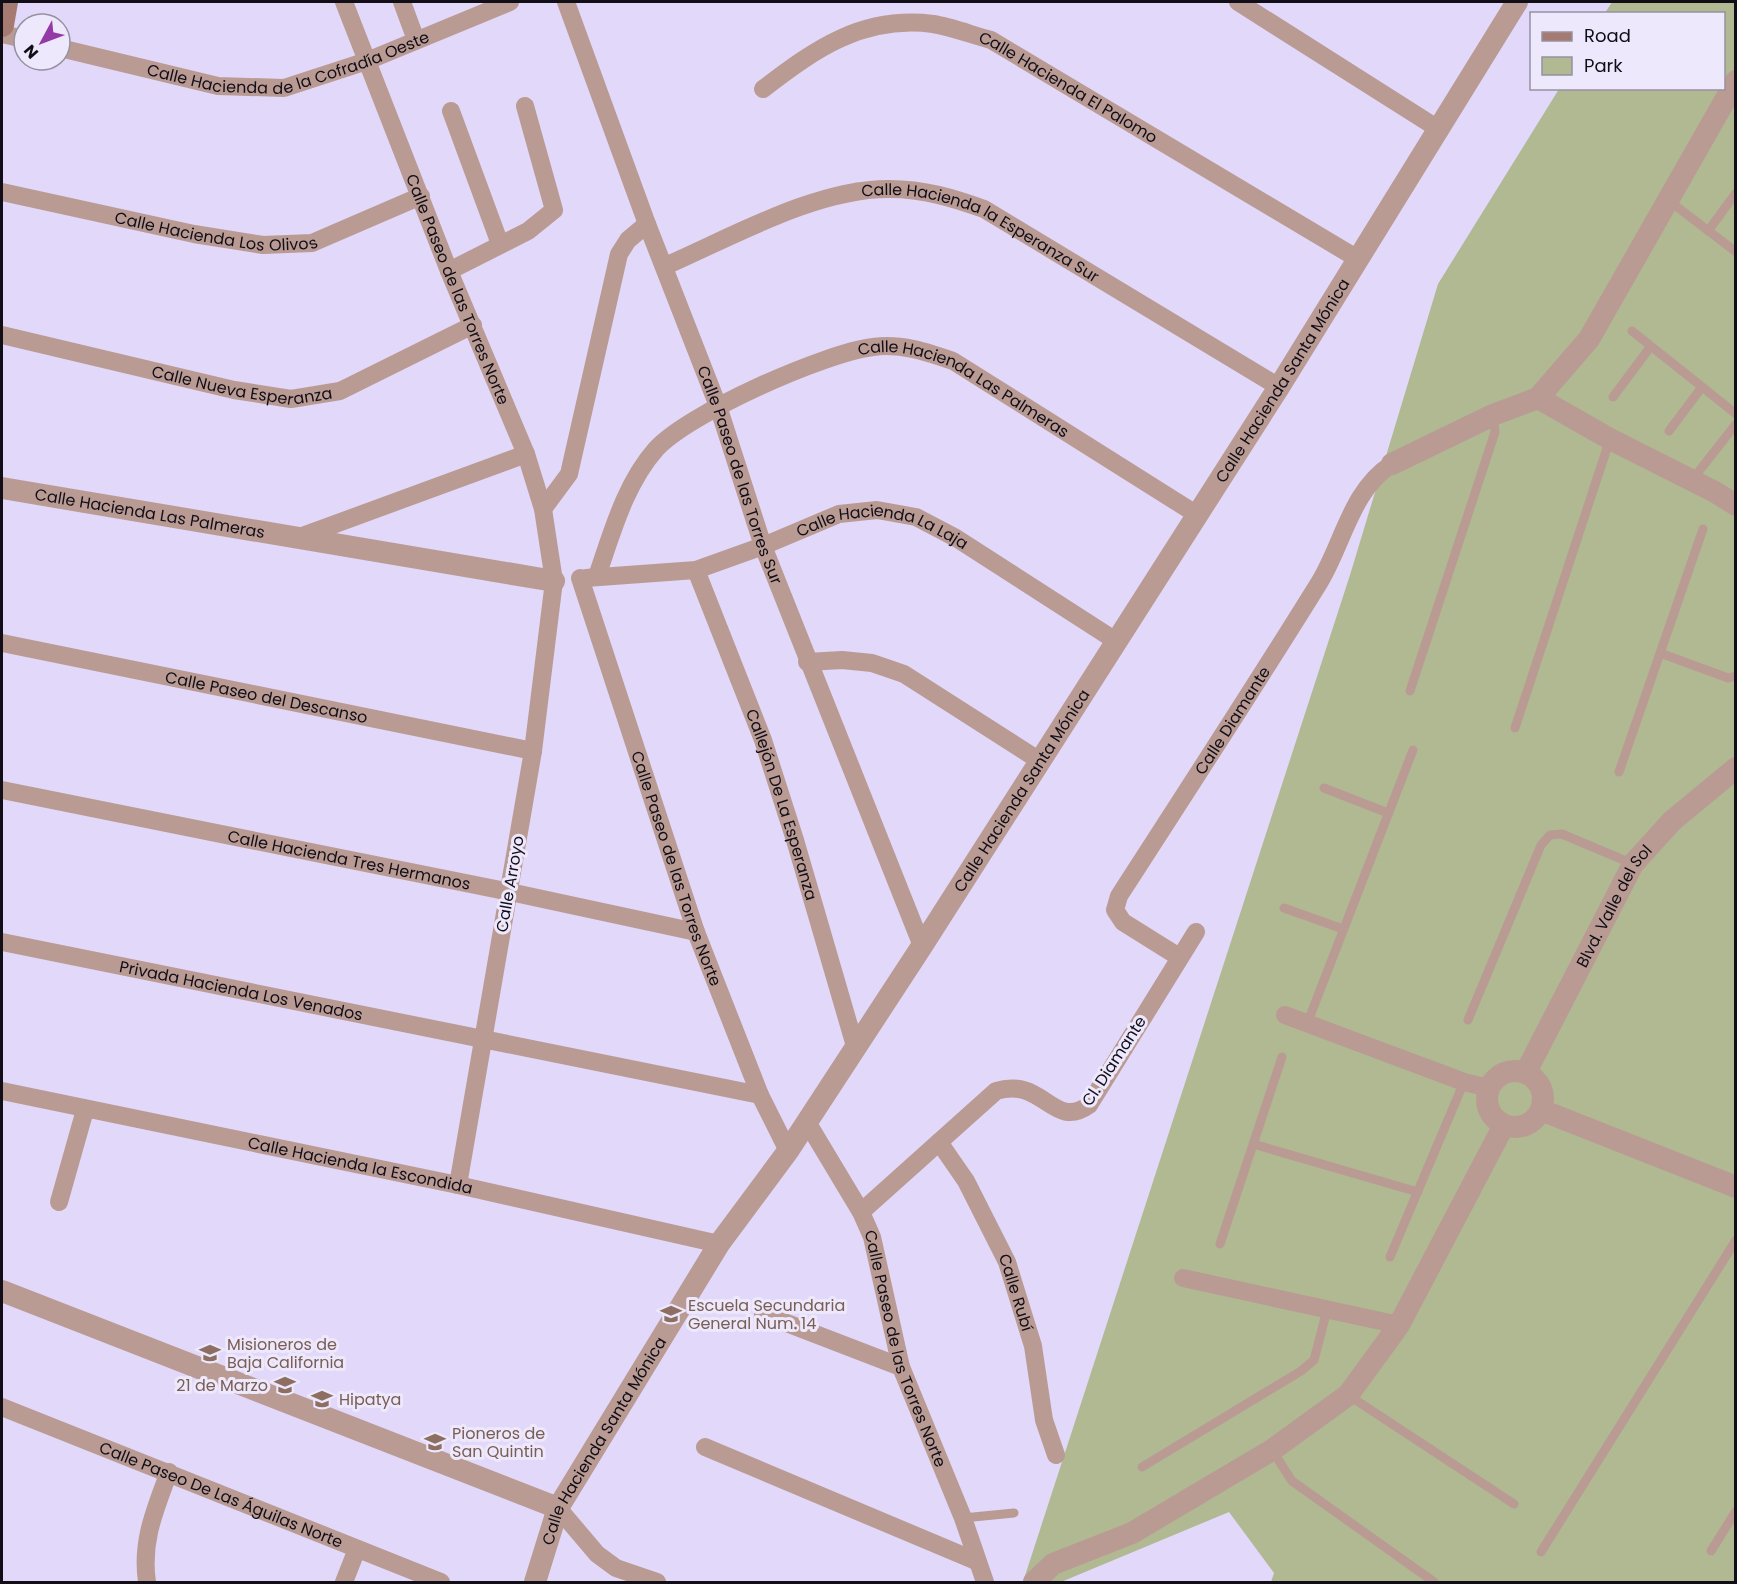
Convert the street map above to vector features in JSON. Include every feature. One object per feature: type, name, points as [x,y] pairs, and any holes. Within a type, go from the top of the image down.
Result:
[{"type":"main road","points":[[2,25],[6,2]]},
{"type":"street","name":"Calle Paseo de las Torres Norte","points":[[344,2],[449,271],[526,454],[543,509],[554,580]]},
{"type":"street","points":[[402,2],[416,40]]},
{"type":"street","name":"Calle Hacienda de la Cofradía Oeste","points":[[72,51],[218,86],[284,88],[367,61],[510,2]]},
{"type":"street","name":"Calle Paseo de las Torres Sur","points":[[566,2],[647,224],[718,406],[763,546],[807,662],[922,946]]},
{"type":"street","points":[[1238,2],[1440,130]]},
{"type":"street","name":"Calle Hacienda Santa Mónica","points":[[535,1582],[558,1508],[719,1244],[788,1151],[922,946],[1279,387],[1440,130],[1514,3]]},
{"type":"street","name":"Calle Hacienda El Palomo","points":[[763,89],[808,54],[844,34],[887,25],[933,24],[991,40],[1358,259]]},
{"type":"street","points":[[1392,464],[1493,415],[1538,398],[1589,339],[1666,198],[1736,81]]},
{"type":"street","points":[[449,271],[528,231],[554,210],[525,106]]},
{"type":"street","points":[[452,111],[500,244]]},
{"type":"street","name":"Calle Hacienda la Esperanza Sur","points":[[665,266],[796,210],[844,195],[889,189],[938,193],[984,209],[1279,387]]},
{"type":"street","name":"Calle Hacienda Los Olivos","points":[[2,192],[194,234],[263,245],[312,243],[421,196]]},
{"type":"street","points":[[543,509],[569,474],[619,254],[628,240],[647,224]]},
{"type":"street","name":"Calle Nueva Esperanza","points":[[2,335],[234,390],[291,399],[340,391],[472,325]]},
{"type":"street","name":"Calle Hacienda Las Palmeras","points":[[589,577],[621,507],[650,458],[676,430],[718,406],[826,360],[873,346],[913,347],[953,361],[1196,514]]},
{"type":"street","points":[[1538,398],[1610,439],[1736,505]]},
{"type":"street","name":"Calle Hacienda Las Palmeras","points":[[297,538],[526,454]]},
{"type":"street","name":"Calle Diamante","points":[[1179,957],[1123,922],[1115,910],[1119,896],[1321,580],[1364,490],[1376,474],[1392,464]]},
{"type":"street","name":"Calle Hacienda Las Palmeras","points":[[2,488],[554,580]]},
{"type":"street","name":"Calle Hacienda La Laja","points":[[554,580],[696,570],[763,546],[839,514],[877,510],[916,517],[956,538],[1116,641]]},
{"type":"street","name":"Callejón De La Esperanza","points":[[696,570],[763,740],[795,840],[855,1046]]},
{"type":"street","name":"Calle Paseo de las Torres Norte","points":[[589,577],[696,932],[760,1095],[788,1151]]},
{"type":"street","name":"Calle Arroyo","points":[[458,1185],[481,1040],[510,892],[533,751],[554,580]]},
{"type":"street","name":"Calle Paseo del Descanso","points":[[2,643],[533,751]]},
{"type":"street","points":[[807,662],[842,660],[872,663],[904,674],[1040,761]]},
{"type":"street","name":"Blvd. Valle del Sol","points":[[1526,1072],[1633,864],[1672,821],[1736,768]]},
{"type":"street","name":"Calle Hacienda Tres Hermanos","points":[[2,790],[510,892],[696,932]]},
{"type":"street","name":"Cl. Diamante","points":[[861,1212],[996,1091],[1011,1086],[1024,1088],[1064,1113],[1078,1113],[1089,1105],[1196,932]]},
{"type":"street","name":"Privada Hacienda Los Venados","points":[[2,942],[760,1095]]},
{"type":"street","points":[[1285,1016],[1464,1082],[1489,1088]]},
{"type":"street","points":[[1517,1070],[1526,1072],[1539,1084],[1544,1101],[1542,1110],[1530,1123],[1513,1127],[1504,1125],[1497,1120],[1487,1106],[1489,1088],[1500,1074],[1517,1070]]},
{"type":"street","name":"Calle Hacienda la Escondida","points":[[2,1092],[458,1185],[719,1244]]},
{"type":"street","points":[[59,1202],[85,1110]]},
{"type":"street","points":[[1542,1110],[1736,1187]]},
{"type":"street","name":"Calle Paseo de las Torres Norte","points":[[807,1122],[861,1212],[872,1237],[901,1367],[963,1518],[985,1582]]},
{"type":"street","points":[[1034,1582],[1046,1568],[1053,1564],[1132,1533],[1272,1450],[1348,1395],[1399,1325],[1504,1125]]},
{"type":"street","name":"Calle Rubí","points":[[939,1142],[966,1180],[1007,1262],[1033,1346],[1044,1420],[1056,1455]]},
{"type":"street","points":[[1183,1278],[1399,1325]]},
{"type":"street","points":[[2,1292],[558,1508],[597,1554],[616,1568],[657,1582]]},
{"type":"street","points":[[763,1314],[901,1367]]},
{"type":"street","name":"Calle Paseo De Las Águilas Norte","points":[[2,1407],[441,1582]]},
{"type":"street","points":[[705,1447],[976,1561]]},
{"type":"street","points":[[147,1582],[144,1558],[150,1526],[169,1472]]},
{"type":"street","points":[[344,1582],[357,1549]]},
{"type":"lane","points":[[1708,231],[1736,193]]},
{"type":"lane","points":[[1666,198],[1736,252]]},
{"type":"lane","points":[[1632,332],[1736,414]]},
{"type":"lane","points":[[1613,397],[1651,346]]},
{"type":"lane","points":[[1669,432],[1702,387]]},
{"type":"lane","points":[[1410,691],[1495,432],[1493,415]]},
{"type":"lane","points":[[1692,480],[1736,424]]},
{"type":"lane","points":[[1515,728],[1610,439]]},
{"type":"lane","points":[[1619,772],[1703,529]]},
{"type":"lane","points":[[1660,653],[1728,678],[1736,676]]},
{"type":"lane","points":[[1307,1024],[1413,750]]},
{"type":"lane","points":[[1324,788],[1388,813]]},
{"type":"lane","points":[[1468,1020],[1541,845],[1550,835],[1562,834],[1633,864]]},
{"type":"lane","points":[[1284,908],[1343,929]]},
{"type":"lane","points":[[1220,1244],[1282,1057]]},
{"type":"lane","points":[[1390,1257],[1464,1082]]},
{"type":"lane","points":[[1253,1144],[1418,1192]]},
{"type":"lane","points":[[1541,1552],[1736,1240]]},
{"type":"lane","points":[[1142,1467],[1301,1371],[1314,1360],[1327,1310]]},
{"type":"lane","points":[[1348,1395],[1514,1504]]},
{"type":"lane","points":[[1272,1450],[1292,1481],[1434,1582]]},
{"type":"lane","points":[[1711,1551],[1736,1510]]},
{"type":"lane","points":[[963,1518],[1014,1513]]},
{"type":"green space","points":[[1612,2],[1735,2],[1735,1582],[1271,1582],[1274,1573],[1229,1512],[1061,1582],[1023,1582],[1350,575],[1438,284],[1558,90],[1725,90],[1725,12],[1606,12]]},
{"type":"place","name":"Escuela Secundaria General Num. 14","points":[[671,1314]]},
{"type":"place","name":"Misioneros de Baja California","points":[[210,1353]]},
{"type":"place","name":"21 de Marzo","points":[[285,1385]]},
{"type":"place","name":"Hipatya","points":[[322,1399]]},
{"type":"place","name":"Pioneros de San Quintin","points":[[435,1442]]}]
